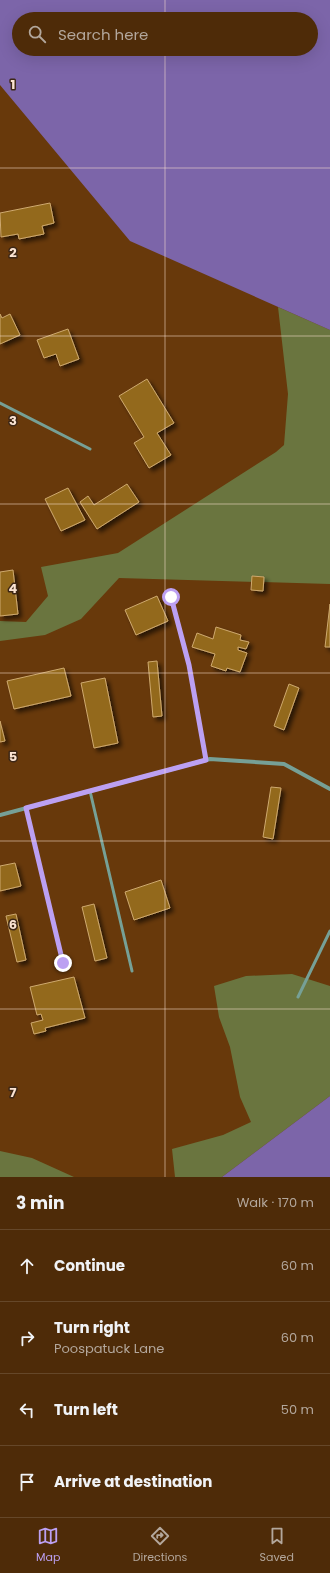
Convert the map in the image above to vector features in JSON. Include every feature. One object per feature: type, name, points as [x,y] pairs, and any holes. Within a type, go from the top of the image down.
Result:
[{"type":"street","points":[[0,814],[210,759],[284,764],[330,789]]},
{"type":"lane","points":[[0,403],[90,449]]},
{"type":"lane","points":[[171,597],[189,665],[206,760]]},
{"type":"lane","points":[[90,791],[132,971]]},
{"type":"lane","points":[[26,808],[63,963]]},
{"type":"lane","points":[[298,997],[330,931]]},
{"type":"green space","points":[[278,307],[330,330],[330,584],[119,578],[81,619],[45,635],[0,641],[0,621],[26,622],[48,596],[41,567],[118,553],[276,452],[284,445],[288,394]]},
{"type":"green space","points":[[292,974],[330,986],[330,1096],[222,1177],[175,1177],[172,1149],[223,1135],[251,1122],[240,1097],[230,1047],[219,1017],[214,986],[246,976]]},
{"type":"green space","points":[[0,1151],[32,1158],[74,1177],[0,1177]]},
{"type":"shaded area","points":[[0,0],[330,0],[330,330],[130,241],[0,85]]},
{"type":"shaded area","points":[[330,1096],[330,1177],[222,1177]]},
{"type":"building","points":[[50,203],[54,223],[42,226],[44,234],[19,239],[18,234],[1,237],[0,213]]},
{"type":"building","points":[[0,314],[2,318],[10,314],[20,335],[0,344]]},
{"type":"building","points":[[68,329],[79,359],[60,366],[56,354],[44,358],[37,340]]},
{"type":"building","points":[[147,379],[174,423],[157,433],[171,455],[149,468],[134,443],[144,437],[119,396]]},
{"type":"building","points":[[127,484],[139,502],[97,529],[80,502],[88,496],[94,505]]},
{"type":"building","points":[[68,488],[85,520],[61,531],[45,499]]},
{"type":"building","points":[[13,570],[18,614],[0,616],[0,572]]},
{"type":"building","points":[[252,576],[264,577],[263,591],[251,590]]},
{"type":"building","points":[[157,596],[168,621],[136,635],[125,610]]},
{"type":"building","points":[[330,604],[330,647],[325,647]]},
{"type":"building","points":[[216,627],[241,635],[240,640],[249,642],[246,649],[238,647],[238,650],[247,653],[240,672],[227,668],[226,671],[211,666],[215,654],[192,647],[197,633],[213,639]]},
{"type":"building","points":[[157,661],[162,716],[153,717],[148,662]]},
{"type":"building","points":[[64,668],[71,696],[14,709],[7,681]]},
{"type":"building","points":[[105,678],[118,743],[94,748],[81,683]]},
{"type":"building","points":[[289,684],[299,688],[284,730],[274,726]]},
{"type":"building","points":[[0,721],[5,741],[0,742]]},
{"type":"building","points":[[271,787],[281,788],[273,839],[263,837]]},
{"type":"building","points":[[15,863],[21,886],[0,891],[0,866]]},
{"type":"building","points":[[161,880],[170,908],[134,920],[125,892]]},
{"type":"building","points":[[94,904],[107,958],[95,961],[82,907]]},
{"type":"building","points":[[16,914],[26,960],[17,962],[6,916]]},
{"type":"building","points":[[74,977],[85,1018],[45,1028],[46,1031],[34,1034],[31,1023],[43,1020],[41,1014],[37,1015],[30,987]]},
{"type":"route","points":[[63,963],[26,808],[206,760],[189,665],[171,597]]}]
